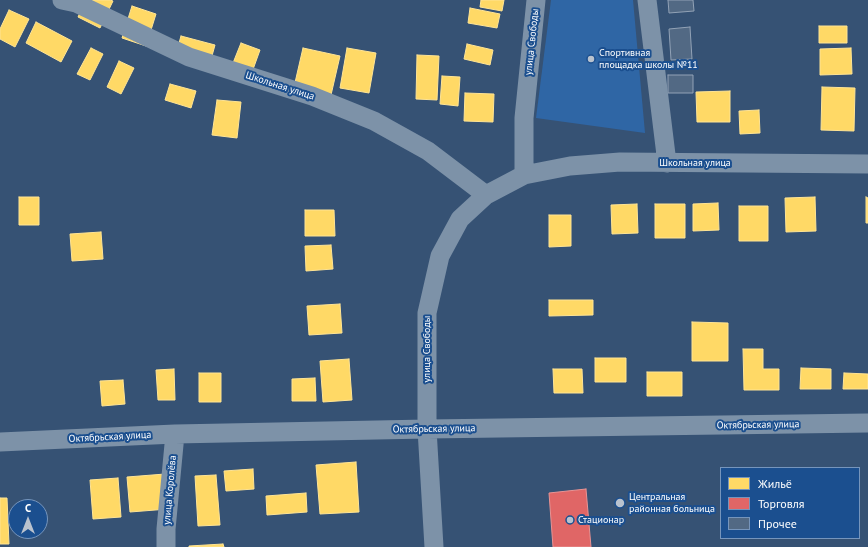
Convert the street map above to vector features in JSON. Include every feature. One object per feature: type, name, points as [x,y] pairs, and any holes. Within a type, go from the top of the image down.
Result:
[{"type":"street","name":"улица Свободы","points":[[434,547],[427,428],[427,313],[440,256],[460,219],[486,195],[524,176],[524,118],[536,0]]},
{"type":"street","points":[[647,0],[667,163]]},
{"type":"street","name":"Школьная улица","points":[[72,1],[189,58],[312,96],[374,121],[428,151],[486,195]]},
{"type":"street","name":"Школьная улица","points":[[524,176],[570,166],[620,162],[868,164]]},
{"type":"street","name":"Октябрьская улица","points":[[0,442],[175,434],[427,428],[868,423]]},
{"type":"street","name":"улица Королёва","points":[[166,547],[166,529],[175,434]]},
{"type":"shaded area","name":"Спортивная площадка школы №11","points":[[551,0],[633,0],[645,133],[536,118]]},
{"type":"building: Жильё","points":[[86,0],[113,1],[100,28],[78,17]]},
{"type":"building: Жильё","points":[[481,0],[504,0],[502,11],[480,7]]},
{"type":"building: Жильё","points":[[132,6],[156,14],[146,46],[122,38]]},
{"type":"building: Жильё","points":[[470,8],[500,14],[497,28],[468,23]]},
{"type":"building: Жильё","points":[[9,10],[29,19],[15,47],[0,39],[0,29]]},
{"type":"building: Жильё","points":[[36,22],[72,41],[61,62],[26,43]]},
{"type":"building: Жильё","points":[[819,26],[847,26],[847,43],[819,43]]},
{"type":"building: Жильё","points":[[181,36],[215,45],[210,63],[176,54]]},
{"type":"building: Жильё","points":[[241,43],[260,50],[251,75],[231,68]]},
{"type":"building: Жильё","points":[[467,44],[493,50],[490,65],[464,59]]},
{"type":"building: Жильё","points":[[91,48],[103,54],[90,80],[77,74]]},
{"type":"building: Жильё","points":[[303,48],[340,56],[331,95],[294,87]]},
{"type":"building: Жильё","points":[[347,48],[376,53],[369,93],[340,88]]},
{"type":"building: Жильё","points":[[851,48],[852,74],[820,75],[820,49]]},
{"type":"building: Жильё","points":[[417,55],[439,56],[437,100],[416,99]]},
{"type":"building: Жильё","points":[[119,61],[134,68],[121,94],[107,87]]},
{"type":"building: Жильё","points":[[442,76],[460,77],[458,106],[440,104]]},
{"type":"building: Жильё","points":[[170,84],[196,91],[191,108],[165,100]]},
{"type":"building: Жильё","points":[[822,87],[855,88],[854,131],[821,130]]},
{"type":"building: Жильё","points":[[730,91],[730,122],[697,122],[696,92]]},
{"type":"building: Жильё","points":[[465,93],[494,94],[493,122],[464,121]]},
{"type":"building: Жильё","points":[[217,100],[241,102],[237,138],[212,135]]},
{"type":"building: Жильё","points":[[759,110],[760,133],[740,134],[739,111]]},
{"type":"building: Жильё","points":[[19,197],[39,197],[39,225],[19,225]]},
{"type":"building: Жильё","points":[[815,197],[816,231],[786,232],[785,198]]},
{"type":"building: Жильё","points":[[866,197],[868,198],[868,223],[866,223]]},
{"type":"building: Жильё","points":[[718,203],[719,230],[693,231],[693,204]]},
{"type":"building: Жильё","points":[[637,204],[638,233],[612,234],[611,205]]},
{"type":"building: Жильё","points":[[655,204],[685,204],[685,238],[655,238]]},
{"type":"building: Жильё","points":[[739,206],[768,206],[768,241],[739,241]]},
{"type":"building: Жильё","points":[[305,210],[334,210],[335,236],[305,236]]},
{"type":"building: Жильё","points":[[549,215],[571,215],[571,246],[549,247]]},
{"type":"building: Жильё","points":[[101,232],[103,259],[72,261],[70,234]]},
{"type":"building: Жильё","points":[[331,245],[333,269],[306,271],[305,246]]},
{"type":"building: Жильё","points":[[549,300],[593,300],[593,315],[549,316]]},
{"type":"building: Жильё","points":[[340,304],[342,333],[309,335],[307,306]]},
{"type":"building: Жильё","points":[[692,322],[728,323],[728,361],[692,361]]},
{"type":"building: Жильё","points":[[743,349],[763,349],[763,369],[779,369],[779,390],[744,390]]},
{"type":"building: Жильё","points":[[595,358],[626,358],[626,382],[595,382]]},
{"type":"building: Жильё","points":[[349,359],[352,400],[323,402],[320,361]]},
{"type":"building: Жильё","points":[[801,368],[831,369],[831,389],[800,389]]},
{"type":"building: Жильё","points":[[174,369],[175,400],[158,400],[156,370]]},
{"type":"building: Жильё","points":[[553,369],[582,369],[583,393],[554,393]]},
{"type":"building: Жильё","points":[[647,372],[682,372],[682,396],[647,396]]},
{"type":"building: Жильё","points":[[199,373],[221,373],[221,402],[199,402]]},
{"type":"building: Жильё","points":[[844,373],[868,374],[868,389],[843,389]]},
{"type":"building: Жильё","points":[[315,378],[316,401],[292,401],[292,379]]},
{"type":"building: Жильё","points":[[123,380],[125,404],[102,406],[100,381]]},
{"type":"building: Жильё","points":[[356,462],[359,512],[320,514],[316,465]]},
{"type":"building: Жильё","points":[[253,469],[254,489],[226,491],[224,471]]},
{"type":"building: Жильё","points":[[165,474],[168,509],[130,512],[127,477]]},
{"type":"building: Жильё","points":[[216,475],[220,525],[198,526],[195,476]]},
{"type":"building: Жильё","points":[[118,478],[121,517],[93,519],[90,480]]},
{"type":"building: Жильё","points":[[306,493],[307,512],[267,515],[266,496]]},
{"type":"building: Жильё","points":[[0,498],[7,498],[9,544],[0,544]]},
{"type":"building: Жильё","points":[[223,544],[224,547],[189,547],[189,546]]},
{"type":"building: Торговля","name":"Стационар","points":[[586,489],[591,547],[553,547],[549,493]]},
{"type":"building: Прочее","points":[[668,0],[693,0],[694,11],[669,13]]},
{"type":"building: Прочее","points":[[690,27],[692,59],[671,60],[669,29]]},
{"type":"building: Прочее","points":[[668,75],[693,75],[693,93],[668,93]]},
{"type":"place","name":"Спортивная площадка школы №11","points":[[591,59]]},
{"type":"place","name":"Центральная районная больница","points":[[620,503]]},
{"type":"place","name":"Стационар","points":[[570,520]]}]
